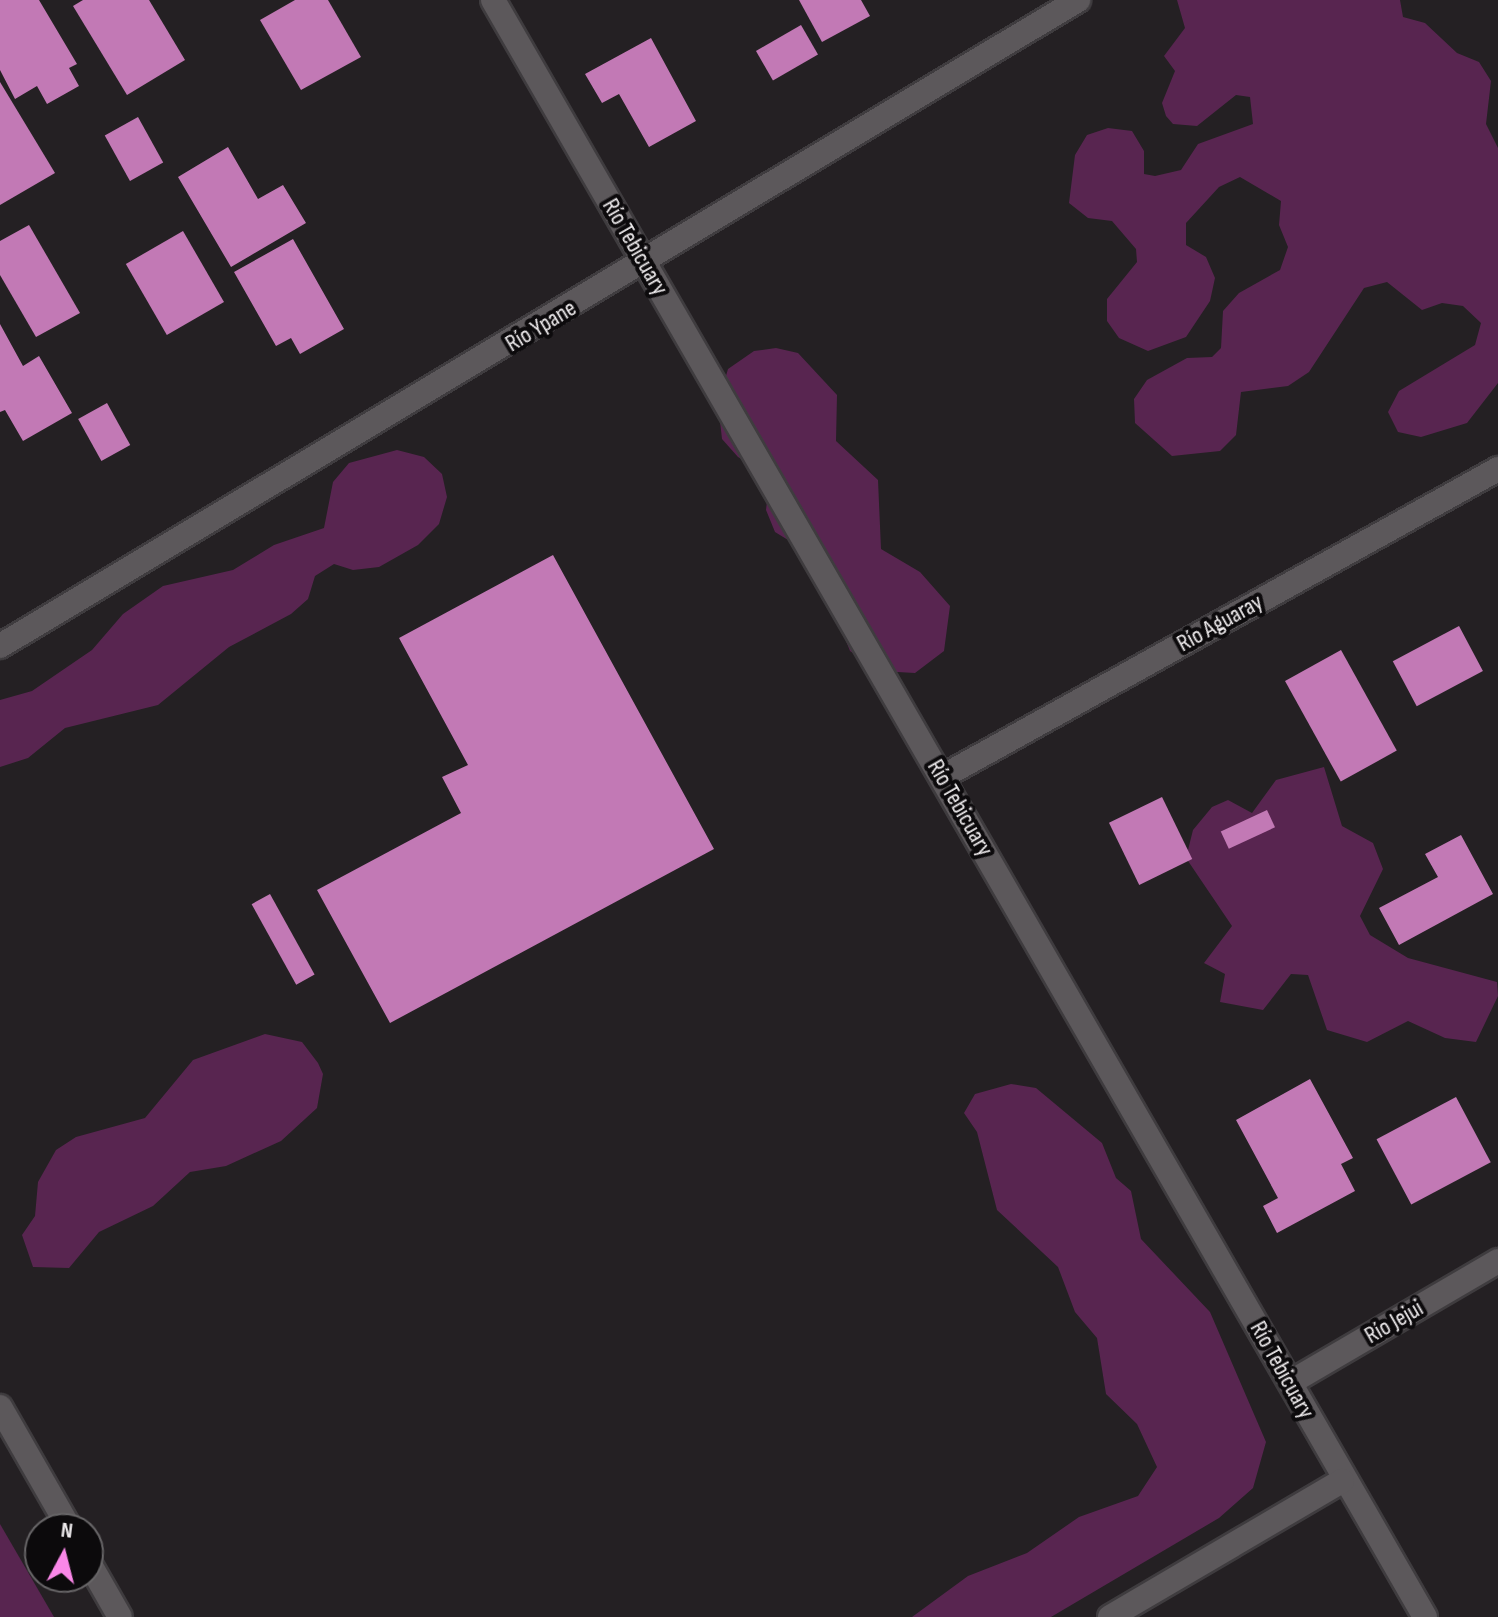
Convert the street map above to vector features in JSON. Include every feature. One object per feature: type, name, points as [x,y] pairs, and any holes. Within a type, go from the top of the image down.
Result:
[{"type":"street","name":"Río Tebicuary","points":[[493,0],[1291,1382],[1342,1481],[1425,1617]]},
{"type":"street","name":"Río Ypane","points":[[0,646],[644,264],[1078,0]]},
{"type":"street","name":"Río Aguaray","points":[[942,777],[1498,469]]},
{"type":"street","name":"Río Jejui","points":[[1291,1382],[1498,1261]]},
{"type":"street","points":[[0,1407],[61,1513]]},
{"type":"street","points":[[1110,1617],[1342,1481]]},
{"type":"street","points":[[104,1589],[120,1617]]},
{"type":"shaded area","points":[[1177,0],[1400,0],[1403,17],[1425,23],[1457,53],[1479,62],[1491,81],[1486,124],[1498,148],[1498,383],[1467,423],[1421,437],[1398,432],[1388,412],[1399,391],[1475,345],[1481,323],[1463,306],[1442,303],[1422,310],[1387,282],[1364,288],[1309,372],[1288,386],[1241,392],[1236,435],[1220,451],[1172,456],[1135,423],[1134,399],[1147,380],[1187,358],[1212,357],[1221,348],[1223,311],[1239,293],[1280,270],[1288,247],[1279,225],[1281,201],[1240,177],[1219,187],[1186,223],[1186,245],[1206,257],[1215,278],[1210,301],[1186,337],[1148,351],[1119,338],[1107,321],[1107,299],[1137,262],[1136,249],[1112,221],[1088,218],[1069,203],[1075,155],[1087,135],[1108,128],[1132,131],[1144,151],[1144,174],[1155,176],[1181,170],[1198,144],[1253,124],[1250,97],[1236,95],[1197,126],[1173,124],[1166,116],[1162,103],[1175,71],[1164,56],[1185,28]]},
{"type":"shaded area","points":[[776,348],[798,353],[837,395],[836,441],[878,480],[881,549],[920,572],[950,606],[944,651],[915,673],[880,671],[850,651],[837,618],[837,570],[775,532],[766,510],[770,475],[738,457],[722,439],[718,403],[728,369],[754,351]]},
{"type":"shaded area","points":[[397,450],[424,457],[442,474],[447,497],[439,524],[418,545],[379,567],[353,570],[334,564],[315,576],[308,599],[291,614],[229,647],[158,705],[65,728],[28,758],[0,767],[0,700],[32,691],[92,650],[123,614],[163,586],[233,570],[274,545],[324,528],[333,482],[349,463]]},
{"type":"shaded area","points":[[1324,767],[1342,826],[1373,843],[1383,869],[1360,916],[1370,935],[1408,958],[1497,982],[1498,996],[1476,1042],[1445,1038],[1408,1021],[1367,1042],[1327,1030],[1308,975],[1291,974],[1263,1010],[1220,1002],[1225,974],[1204,963],[1232,926],[1186,858],[1193,830],[1212,807],[1228,800],[1252,813],[1276,780]]},
{"type":"shaded area","points":[[265,1034],[302,1042],[318,1063],[323,1074],[317,1108],[281,1141],[226,1166],[190,1172],[153,1206],[99,1232],[69,1268],[33,1267],[22,1235],[35,1216],[38,1182],[56,1150],[76,1137],[145,1118],[193,1060]]},
{"type":"shaded area","points":[[1011,1084],[1036,1088],[1102,1143],[1116,1178],[1131,1191],[1141,1239],[1210,1312],[1266,1442],[1253,1488],[1219,1518],[1051,1617],[912,1617],[968,1576],[1027,1553],[1079,1517],[1138,1496],[1157,1467],[1137,1424],[1106,1394],[1097,1338],[1075,1312],[1058,1267],[997,1210],[977,1132],[964,1113],[975,1094]]},
{"type":"shaded area","points":[[0,1524],[24,1565],[24,1593],[40,1593],[54,1617],[0,1617]]},
{"type":"building","points":[[0,0],[39,0],[77,64],[69,68],[79,86],[47,104],[37,86],[15,99],[0,70]]},
{"type":"building","points":[[83,0],[149,0],[185,60],[127,95],[73,6]]},
{"type":"building","points":[[295,0],[328,0],[361,57],[301,90],[260,20]]},
{"type":"building","points":[[799,0],[861,0],[870,16],[822,42]]},
{"type":"building","points":[[801,25],[818,54],[773,80],[756,51]]},
{"type":"building","points":[[651,38],[696,121],[649,147],[619,94],[602,103],[585,74]]},
{"type":"building","points":[[0,82],[55,173],[0,205]]},
{"type":"building","points":[[138,117],[163,162],[130,181],[105,135]]},
{"type":"building","points":[[228,147],[258,199],[283,185],[306,223],[231,267],[178,177]]},
{"type":"building","points":[[29,225],[80,313],[36,337],[0,275],[0,241]]},
{"type":"building","points":[[183,231],[224,302],[167,335],[126,264]]},
{"type":"building","points":[[293,239],[344,329],[300,354],[291,338],[276,346],[234,272]]},
{"type":"building","points":[[0,324],[23,366],[39,356],[72,413],[23,441],[5,410],[0,412]]},
{"type":"building","points":[[107,403],[130,445],[101,461],[78,419]]},
{"type":"building","points":[[553,555],[714,849],[390,1023],[317,890],[461,813],[442,777],[468,765],[399,638]]},
{"type":"building","points":[[1459,626],[1483,671],[1417,706],[1393,661]]},
{"type":"building","points":[[1341,650],[1397,751],[1341,782],[1285,681]]},
{"type":"building","points":[[1162,797],[1192,859],[1139,885],[1109,823]]},
{"type":"building","points":[[1267,810],[1275,827],[1229,849],[1221,832]]},
{"type":"building","points":[[1461,835],[1493,894],[1399,945],[1379,908],[1438,877],[1425,854]]},
{"type":"building","points":[[270,894],[315,974],[296,985],[252,904]]},
{"type":"building","points":[[1310,1079],[1353,1158],[1341,1164],[1355,1191],[1277,1233],[1263,1206],[1278,1198],[1236,1120]]},
{"type":"building","points":[[1456,1097],[1491,1162],[1411,1205],[1377,1139]]}]
